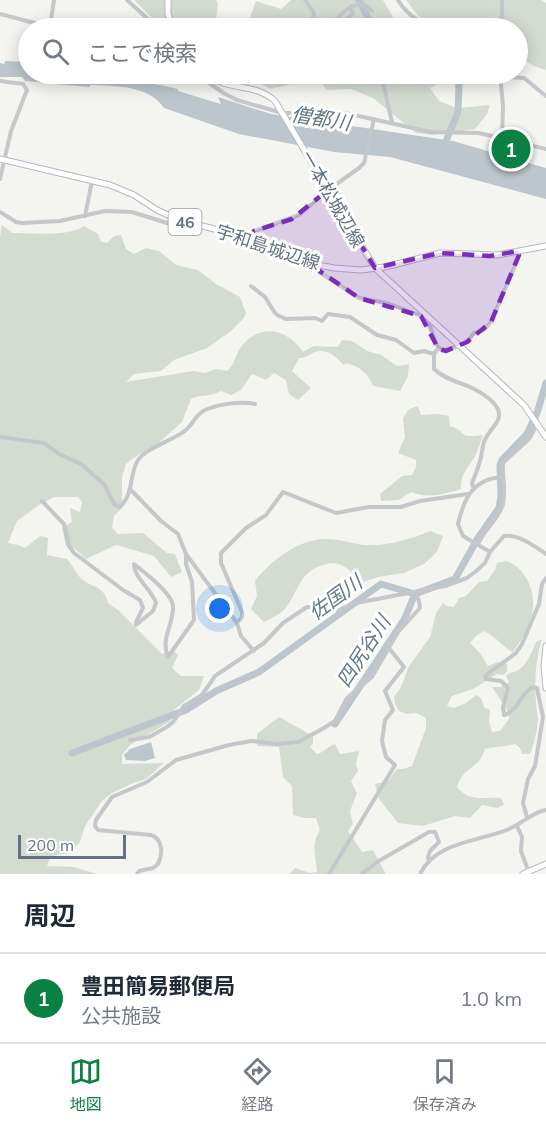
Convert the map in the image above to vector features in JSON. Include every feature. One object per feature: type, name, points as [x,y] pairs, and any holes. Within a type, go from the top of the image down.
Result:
[{"type":"main road","points":[[168,0],[169,18]]},
{"type":"main road","name":"一本松城辺線","points":[[227,84],[260,90],[275,101],[375,268],[524,405],[546,437]]},
{"type":"main road","name":"宇和島城辺線","points":[[2,159],[122,190],[172,217],[222,231],[314,265],[348,270],[375,268],[440,253],[490,256],[546,245]]},
{"type":"main road","points":[[546,646],[544,666],[546,688]]},
{"type":"main road","points":[[527,873],[546,864]]},
{"type":"street","points":[[51,18],[54,0]]},
{"type":"street","points":[[127,0],[147,18]]},
{"type":"street","points":[[305,0],[314,13],[313,18]]},
{"type":"street","points":[[398,0],[414,18]]},
{"type":"street","points":[[501,18],[502,0]]},
{"type":"street","points":[[338,18],[346,8],[351,6],[365,4],[372,11]]},
{"type":"street","points":[[348,18],[353,13],[351,6]]},
{"type":"street","points":[[0,14],[18,19]]},
{"type":"street","points":[[0,81],[18,83]]},
{"type":"street","points":[[528,81],[546,96]]},
{"type":"street","points":[[0,179],[2,159],[27,90],[23,84]]},
{"type":"street","points":[[209,84],[237,100],[284,115],[345,113],[431,132],[479,133],[546,149]]},
{"type":"street","points":[[383,84],[392,122]]},
{"type":"street","points":[[501,84],[502,139]]},
{"type":"street","points":[[250,241],[254,231],[291,219],[348,177],[364,162],[374,119]]},
{"type":"street","points":[[85,216],[92,182]]},
{"type":"street","points":[[0,212],[22,223],[60,221],[105,211],[132,212],[167,223],[172,217]]},
{"type":"street","points":[[438,348],[446,351],[460,346],[467,342],[474,333],[484,330],[491,322],[518,259],[518,251]]},
{"type":"street","points":[[314,265],[316,270],[359,298],[387,303],[421,316],[430,325],[438,348]]},
{"type":"street","points":[[251,286],[265,297],[279,316],[286,319],[315,318],[322,321],[328,314],[350,317],[377,335],[396,340],[414,353],[424,351],[434,354]]},
{"type":"street","points":[[438,348],[434,354],[434,369],[439,374],[474,389],[493,403],[499,413],[497,422],[482,446],[481,458],[472,483],[473,487]]},
{"type":"street","points":[[0,437],[44,443],[59,454],[81,464],[104,484],[117,506],[123,504],[130,490],[133,472],[141,456],[187,430],[202,412],[238,403],[255,404]]},
{"type":"street","points":[[478,544],[481,536],[492,524],[502,507],[504,499],[503,463],[529,439],[538,423]]},
{"type":"street","points":[[490,552],[463,536],[458,524],[468,494],[473,487],[491,478],[503,477]]},
{"type":"street","points":[[130,490],[160,521],[178,534],[186,554],[237,623],[241,636],[254,651]]},
{"type":"street","points":[[237,623],[242,617],[242,612],[221,562],[221,553],[246,528],[266,515],[283,492],[336,513],[369,507],[401,507],[420,501],[468,494]]},
{"type":"street","points":[[42,501],[64,524],[69,546],[74,553],[123,590],[141,600],[143,608],[135,622],[136,625],[153,611],[156,603],[152,593],[135,572],[134,564],[169,596],[173,606],[165,635],[168,657],[194,621],[192,582],[186,564],[186,554]]},
{"type":"street","points":[[130,740],[149,737],[167,727],[184,706],[202,695],[215,676],[254,651],[283,623],[307,607],[338,610],[371,600],[440,588],[467,578],[485,563],[498,540],[504,536],[510,535],[533,544],[546,554]]},
{"type":"street","points":[[527,817],[522,803],[528,778],[535,766],[543,717],[537,687],[527,690],[516,708],[508,715],[504,715],[503,707],[508,688],[501,681],[486,679],[484,676],[516,652],[522,644],[539,604],[542,584],[546,578]]},
{"type":"street","points":[[137,874],[158,864],[160,842],[151,835],[98,831],[95,826],[96,820],[112,796],[147,782],[176,760],[251,741],[286,744],[305,739],[335,721],[347,698],[376,671],[398,632],[420,608],[415,593]]},
{"type":"street","points":[[329,874],[395,765],[386,757],[382,744],[385,720],[393,710],[385,691],[404,667],[389,648]]},
{"type":"street","points":[[420,874],[429,860],[454,845],[498,834],[516,826],[527,817],[546,810]]},
{"type":"street","points":[[516,826],[522,837],[521,851],[527,873]]},
{"type":"street","points":[[362,874],[378,862],[432,831],[435,832],[439,842],[429,851],[429,860]]},
{"type":"highlighted area","points":[[328,190],[375,268],[440,253],[490,256],[518,251],[519,255],[491,322],[467,342],[446,351],[438,348],[421,316],[359,298],[308,263],[250,241],[254,231],[292,219]]},
{"type":"shaded area","points":[[134,0],[216,0],[218,3],[216,18],[152,18]]},
{"type":"shaded area","points":[[291,0],[383,0],[393,18],[250,18],[256,1],[281,9]]},
{"type":"shaded area","points":[[406,0],[541,0],[546,3],[546,70],[528,62],[528,18],[419,17]]},
{"type":"shaded area","points":[[5,61],[18,62],[18,77],[0,77],[0,63],[4,64]]},
{"type":"shaded area","points":[[57,84],[156,84],[221,104],[218,97],[271,114],[453,141],[546,168],[546,199],[390,157],[334,152],[239,134],[164,108],[158,100],[141,91],[110,86],[91,85],[89,87]]},
{"type":"shaded area","points":[[261,84],[292,84],[271,89]]},
{"type":"shaded area","points":[[322,84],[438,84],[430,88],[439,101],[457,108],[490,105],[487,114],[475,129],[433,135],[416,133],[373,98],[351,89],[327,90]]},
{"type":"shaded area","points":[[2,225],[12,233],[39,234],[69,232],[84,226],[98,234],[101,242],[107,243],[114,236],[121,235],[126,249],[134,254],[146,248],[159,251],[176,265],[198,270],[216,284],[240,297],[246,313],[231,331],[207,348],[174,360],[161,371],[134,374],[126,382],[193,371],[205,373],[216,369],[227,371],[248,339],[264,332],[273,332],[289,338],[303,352],[313,346],[338,347],[342,340],[352,341],[367,351],[381,355],[397,366],[409,364],[408,376],[400,391],[373,386],[360,369],[347,363],[343,365],[330,353],[317,351],[299,358],[292,371],[311,388],[298,400],[289,394],[286,380],[274,373],[266,380],[252,374],[241,390],[231,395],[221,391],[191,399],[182,422],[153,448],[126,464],[122,477],[122,502],[120,510],[114,516],[112,527],[118,534],[143,533],[167,553],[175,554],[182,572],[171,577],[154,556],[116,545],[86,559],[75,549],[66,546],[62,528],[72,522],[70,508],[80,512],[82,502],[78,497],[54,497],[17,521],[8,543],[25,548],[40,536],[48,538],[47,555],[67,559],[82,579],[100,589],[108,603],[162,654],[172,650],[178,655],[172,668],[181,676],[204,676],[199,690],[174,710],[169,722],[130,745],[122,755],[122,764],[164,763],[146,779],[112,793],[102,801],[85,826],[80,842],[69,853],[51,856],[47,866],[74,867],[97,874],[0,874],[0,237]]},
{"type":"shaded area","points":[[418,406],[421,415],[449,416],[450,426],[465,435],[483,435],[478,450],[466,469],[461,489],[430,495],[411,492],[399,500],[381,501],[380,494],[402,476],[412,475],[416,467],[416,460],[398,453],[405,437],[403,418],[409,409]]},
{"type":"shaded area","points":[[431,531],[443,536],[437,552],[424,564],[404,573],[378,577],[349,587],[346,584],[351,572],[346,567],[340,564],[326,564],[317,567],[304,577],[289,603],[277,615],[264,622],[251,609],[257,596],[255,581],[277,559],[295,547],[315,540],[331,539],[379,545],[402,541]]},
{"type":"shaded area","points":[[506,561],[523,573],[530,586],[533,608],[528,626],[513,652],[484,631],[476,636],[470,643],[488,666],[498,662],[507,664],[507,671],[504,675],[497,674],[473,689],[452,696],[447,706],[454,708],[466,703],[476,695],[481,698],[484,707],[490,710],[489,722],[492,732],[500,731],[509,719],[507,710],[492,687],[501,687],[509,682],[506,676],[523,666],[536,642],[542,639],[535,678],[538,721],[530,754],[522,754],[520,748],[515,744],[485,749],[483,756],[460,780],[457,787],[467,795],[477,798],[501,798],[504,805],[497,808],[482,805],[470,818],[455,816],[423,826],[398,823],[379,799],[375,784],[388,781],[397,769],[412,766],[426,728],[426,718],[417,713],[407,714],[399,711],[394,697],[401,687],[409,666],[430,637],[436,613],[443,603],[454,607],[459,598],[466,596],[479,582],[487,581],[497,563]]},
{"type":"shaded area","points":[[279,717],[313,736],[313,743],[310,747],[317,754],[335,744],[340,754],[359,751],[356,764],[358,771],[351,781],[357,793],[350,811],[353,824],[348,831],[362,852],[373,850],[386,874],[289,874],[295,868],[310,873],[317,872],[314,846],[320,830],[316,818],[293,815],[292,786],[283,777],[279,747],[257,746],[257,734]]},
{"type":"shaded area","points":[[151,742],[155,758],[145,761],[126,760],[124,755],[130,749]]},
{"type":"waterway","points":[[359,0],[368,18]]},
{"type":"waterway","points":[[444,146],[458,112],[459,84]]},
{"type":"waterway","name":"佐国川","points":[[72,753],[186,710],[216,691],[259,672],[381,584],[415,594],[455,579],[478,538],[499,508],[500,465],[527,434],[537,413],[546,383]]},
{"type":"waterway","name":"四尻谷川","points":[[335,724],[404,620],[415,594]]},
{"type":"place","name":"豊田簡易郵便局","points":[[511,149]]},
{"type":"water label","name":"僧都川","points":[[321,118]]}]
